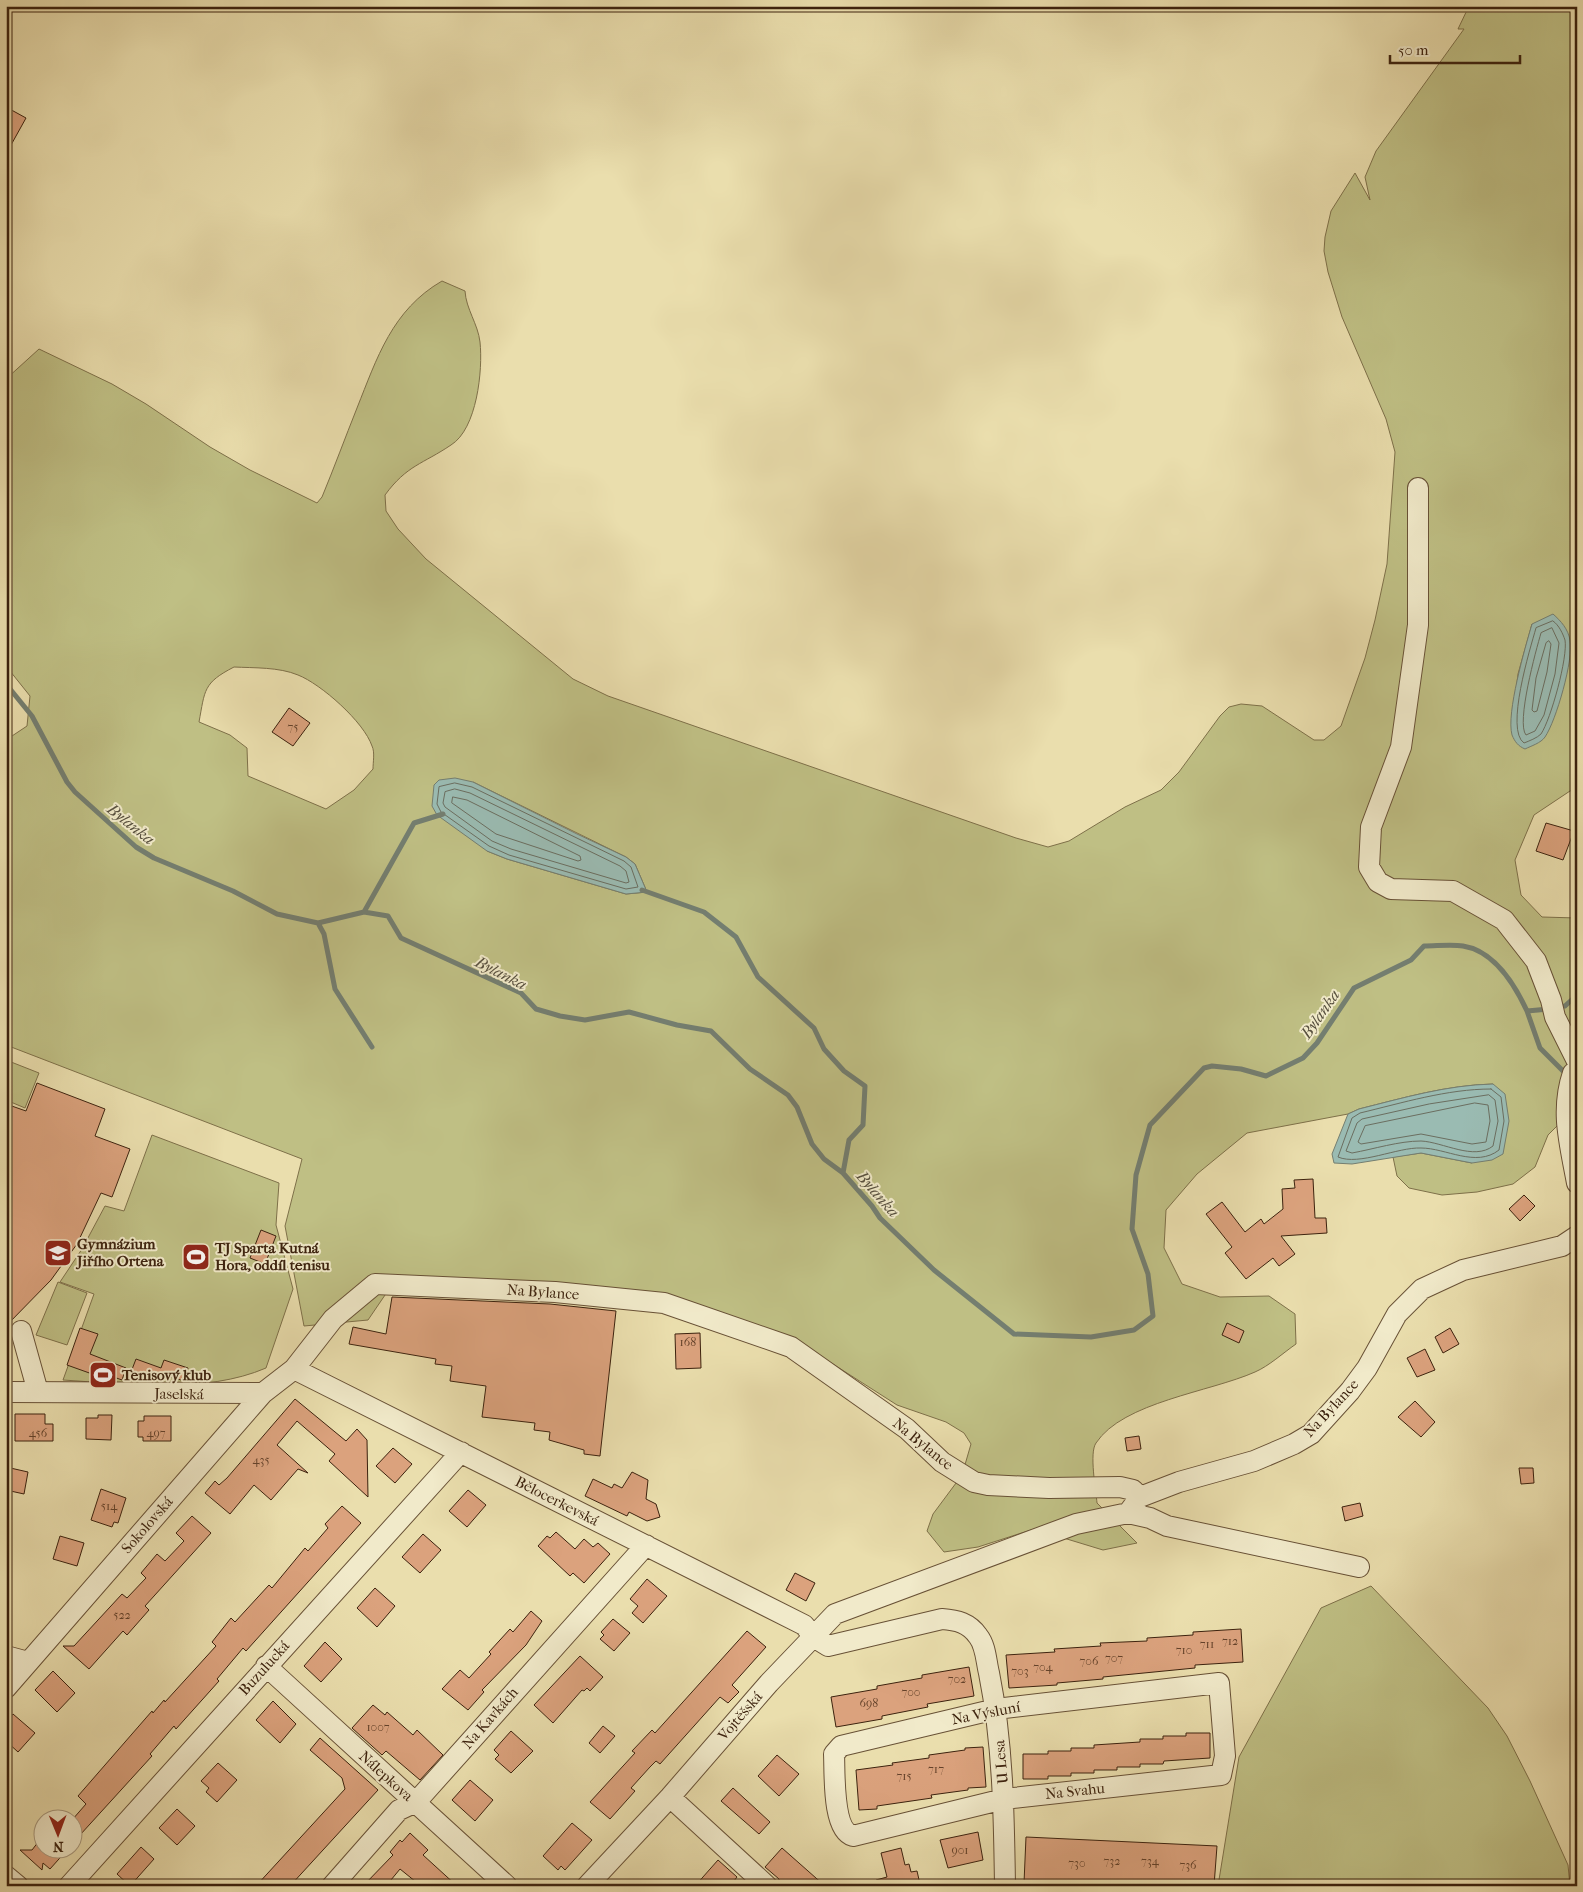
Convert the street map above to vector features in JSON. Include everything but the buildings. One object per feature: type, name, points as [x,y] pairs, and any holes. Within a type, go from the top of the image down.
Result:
[{"type":"street","points":[[1418,488],[1418,625],[1401,747],[1371,827],[1369,867],[1378,882],[1391,889],[1453,891],[1504,920],[1536,961],[1574,1072],[1565,1120],[1577,1183]]},
{"type":"street","name":"Na Bylance","points":[[294,1369],[333,1319],[348,1304],[375,1284],[547,1291],[664,1303],[692,1311],[791,1348],[907,1429],[942,1462],[974,1482],[988,1485],[1049,1488],[1120,1487],[1133,1490],[1134,1505],[1179,1482],[1254,1461],[1294,1444],[1311,1434],[1350,1391],[1367,1368],[1397,1314],[1422,1289],[1463,1270],[1562,1246],[1577,1236]]},
{"type":"street","points":[[21,1331],[38,1392]]},
{"type":"street","name":"Sokolovská","points":[[6,1688],[263,1393],[294,1369]]},
{"type":"street","name":"Bělocerkevská","points":[[294,1369],[804,1625],[815,1638]]},
{"type":"street","name":"Jaselská","points":[[6,1392],[263,1393]]},
{"type":"street","name":"Buzulucká","points":[[69,1886],[461,1452]]},
{"type":"street","points":[[1134,1505],[1150,1518],[1168,1526],[1359,1567]]},
{"type":"street","name":"Vojtěšská","points":[[587,1886],[670,1797],[769,1683],[815,1638],[835,1614],[1076,1524],[1134,1505]]},
{"type":"street","name":"Na Kavkách","points":[[332,1886],[399,1810],[416,1802],[646,1546]]},
{"type":"street","name":"U Lesa","points":[[815,1638],[828,1646],[942,1619],[958,1620],[978,1635],[983,1643],[996,1709],[1004,1799],[1005,1886]]},
{"type":"street","points":[[6,1656],[28,1662]]},
{"type":"street","name":"Nálepkova","points":[[266,1666],[507,1886]]},
{"type":"street","name":"Na Výsluní","points":[[842,1828],[838,1810],[834,1754],[841,1746],[996,1709],[1219,1683]]},
{"type":"street","name":"Na Svahu","points":[[842,1828],[853,1836],[1004,1799],[1221,1775],[1225,1756],[1219,1683]]},
{"type":"street","points":[[670,1797],[767,1886]]},
{"type":"street","points":[[6,1876],[18,1886]]},
{"type":"green space","points":[[1469,6],[1577,6],[1577,789],[1570,791],[1534,815],[1515,860],[1521,895],[1542,917],[1577,918],[1577,1106],[1548,1135],[1535,1167],[1513,1184],[1477,1192],[1442,1195],[1409,1188],[1397,1176],[1393,1157],[1421,1153],[1472,1163],[1493,1084],[1425,1093],[1359,1109],[1348,1114],[1247,1133],[1197,1174],[1166,1210],[1164,1248],[1182,1284],[1220,1297],[1269,1296],[1295,1314],[1296,1344],[1271,1363],[1255,1372],[1146,1408],[1126,1417],[1109,1429],[1096,1443],[1093,1463],[1097,1503],[1137,1543],[1103,1550],[1034,1529],[978,1547],[944,1552],[927,1531],[933,1514],[962,1475],[971,1444],[964,1433],[946,1422],[897,1405],[800,1343],[584,1289],[398,1276],[368,1320],[304,1326],[285,1226],[302,1159],[6,1045],[6,740],[27,726],[30,696],[6,666],[6,379],[39,349],[112,384],[146,404],[210,447],[250,470],[317,503],[322,497],[380,353],[398,321],[410,306],[442,281],[465,291],[467,304],[477,329],[481,354],[479,383],[467,426],[460,437],[451,445],[408,471],[385,495],[386,511],[398,529],[426,559],[573,679],[608,696],[1016,838],[1048,847],[1069,841],[1125,807],[1161,790],[1179,772],[1220,716],[1229,707],[1241,704],[1262,706],[1314,740],[1324,740],[1341,726],[1365,658],[1387,564],[1395,452],[1386,419],[1342,317],[1328,272],[1324,251],[1325,237],[1331,211],[1355,173],[1370,200],[1365,177],[1376,151],[1464,29],[1458,29]],"holes":[[[1532,624],[1512,724],[1518,674]],[[234,667],[275,669],[291,672],[318,687],[341,705],[367,736],[373,751],[373,769],[354,790],[326,809],[248,776],[247,748],[230,735],[199,722],[207,688],[216,678]],[[473,782],[626,857],[635,864],[647,892],[626,894],[507,859],[487,851]]]},
{"type":"green space","points":[[6,1060],[39,1073],[25,1108],[6,1100]]},
{"type":"green space","name":"TJ Sparta Kutná Hora, oddíl tenisu","points":[[152,1135],[279,1183],[276,1225],[293,1289],[266,1368],[243,1376],[192,1384],[139,1385],[63,1380],[94,1294],[60,1282],[82,1249],[105,1206],[124,1211]]},
{"type":"green space","points":[[58,1282],[87,1293],[67,1345],[36,1335]]},
{"type":"green space","points":[[1371,1586],[1488,1708],[1507,1736],[1530,1781],[1568,1865],[1570,1886],[1218,1886],[1239,1757],[1321,1608]]},
{"type":"water","points":[[1553,614],[1568,632],[1570,640],[1571,649],[1567,675],[1554,718],[1545,737],[1538,743],[1525,749],[1517,744],[1512,735],[1512,712],[1517,680],[1532,624]]},
{"type":"water","points":[[455,778],[473,782],[626,857],[635,864],[647,892],[626,894],[507,859],[487,851],[437,815],[432,806],[434,785],[439,780]]},
{"type":"water","points":[[1493,1084],[1505,1094],[1509,1121],[1503,1154],[1492,1160],[1472,1163],[1421,1153],[1352,1164],[1334,1163],[1332,1154],[1348,1114],[1359,1109],[1425,1093]]},
{"type":"waterway","name":"Bylanka","points":[[6,684],[32,716],[67,782],[75,792],[136,847],[154,858],[233,891],[277,914],[318,923],[364,912],[388,916],[401,938],[521,993],[536,1009],[560,1016],[585,1020],[629,1012],[677,1025],[711,1031],[750,1069],[788,1095],[797,1107],[812,1144],[824,1159],[843,1173],[880,1218],[934,1270],[1014,1334],[1091,1337],[1134,1330],[1153,1316],[1148,1274],[1132,1229],[1136,1175],[1150,1125],[1204,1068],[1212,1066],[1241,1069],[1266,1076],[1303,1058],[1317,1043],[1354,988],[1411,960],[1424,946],[1458,945],[1474,949],[1494,962],[1510,980],[1527,1011],[1549,1009]]},
{"type":"waterway","points":[[364,912],[414,823],[443,814]]},
{"type":"waterway","points":[[642,890],[704,912],[736,937],[758,977],[814,1028],[824,1049],[844,1071],[865,1086],[863,1125],[849,1140],[843,1173]]},
{"type":"waterway","points":[[318,923],[324,934],[335,989],[372,1047]]},
{"type":"waterway","name":"Bylanka","points":[[1557,1007],[1565,1006],[1577,995]]},
{"type":"waterway","points":[[1527,1011],[1540,1048],[1567,1075]]},
{"type":"place","name":"Gymnázium Jiřího Ortena","points":[[58,1253]]},
{"type":"place","name":"TJ Sparta Kutná Hora, oddíl tenisu","points":[[196,1257]]},
{"type":"place","name":"Tenisový klub","points":[[103,1375]]}]
